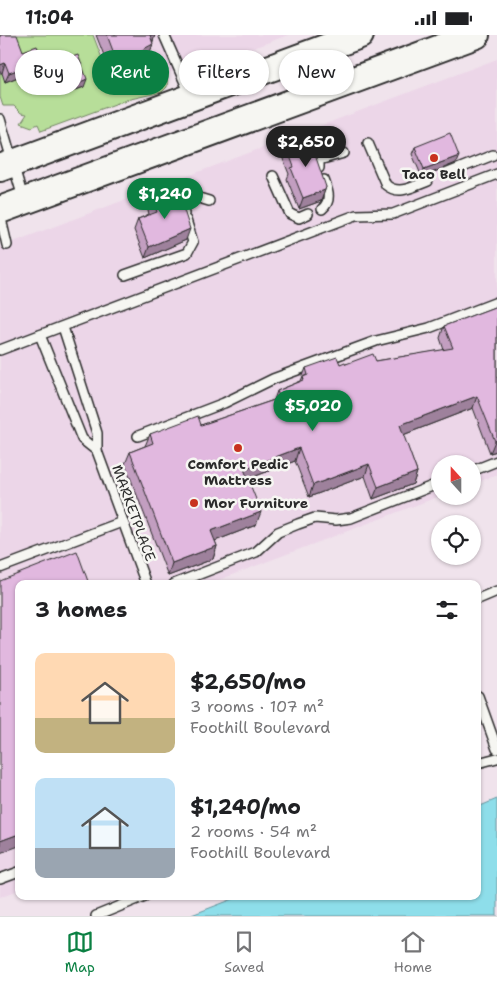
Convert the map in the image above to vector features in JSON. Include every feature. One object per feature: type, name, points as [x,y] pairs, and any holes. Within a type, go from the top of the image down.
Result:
[{"type":"main road","points":[[7,165],[360,35]]},
{"type":"main road","points":[[0,210],[476,35]]},
{"type":"lane","points":[[164,35],[191,97]]},
{"type":"lane","points":[[0,119],[7,165],[24,201]]},
{"type":"lane","points":[[368,143],[386,185],[390,188],[402,191],[428,181]]},
{"type":"lane","points":[[319,167],[319,160],[344,153]]},
{"type":"lane","points":[[448,173],[493,155]]},
{"type":"lane","points":[[0,350],[356,215],[392,214],[497,174]]},
{"type":"lane","points":[[273,176],[290,214],[299,218],[308,215]]},
{"type":"lane","points":[[322,209],[328,204],[329,198],[324,180]]},
{"type":"lane","points":[[125,275],[187,253],[193,242],[183,208],[187,201],[199,199],[209,201]]},
{"type":"lane","points":[[0,214],[7,245]]},
{"type":"lane","points":[[138,436],[224,403],[273,379],[376,341],[428,328],[497,302]]},
{"type":"lane","name":"MARKETPLACE","points":[[63,327],[97,433],[97,451],[144,580]]},
{"type":"lane","name":"MARKETPLACE","points":[[40,335],[82,439],[97,451]]},
{"type":"lane","points":[[481,467],[497,461]]},
{"type":"lane","points":[[185,580],[256,553],[278,531],[315,518],[336,520],[350,518],[431,486]]},
{"type":"lane","points":[[0,569],[122,522]]},
{"type":"lane","points":[[481,598],[497,591]]},
{"type":"lane","points":[[481,705],[497,749]]},
{"type":"lane","points":[[481,762],[497,758]]},
{"type":"lane","points":[[0,879],[15,873]]},
{"type":"lane","points":[[96,916],[135,900]]},
{"type":"shaded area","points":[[94,35],[288,35],[248,50],[179,50],[179,69],[169,72],[169,50],[100,50]]},
{"type":"shaded area","points":[[497,59],[497,475],[481,481],[481,455],[431,455],[431,499],[219,580],[15,580],[15,891],[0,897],[0,247]]},
{"type":"green space","points":[[0,35],[93,35],[99,50],[92,50],[92,95],[148,95],[126,100],[41,131],[38,124],[32,127],[21,123],[27,114],[21,113],[14,106],[3,106],[0,97]]},
{"type":"water","points":[[497,799],[497,916],[189,916],[231,900],[481,900],[481,806]]},
{"type":"building","points":[[0,35],[17,35],[23,50],[15,50],[15,71],[9,73],[5,63],[0,65]]},
{"type":"building","points":[[107,35],[150,35],[153,44],[142,50],[113,50]]},
{"type":"building","points":[[37,46],[39,50],[26,50]]},
{"type":"building","points":[[82,66],[87,79],[82,81]]},
{"type":"building","name":"Taco Bell","points":[[450,133],[459,156],[424,169],[415,147]]},
{"type":"building","points":[[302,137],[304,142],[310,140],[326,187],[325,190],[303,198],[291,168],[294,167],[287,148],[293,146],[291,141]]},
{"type":"building","points":[[178,192],[190,229],[149,247],[138,219],[157,212],[152,199]]},
{"type":"building","points":[[497,306],[497,440],[495,441],[477,396],[400,425],[417,472],[378,487],[369,464],[313,485],[299,448],[244,469],[261,512],[211,531],[217,546],[172,563],[130,452],[153,443],[150,434],[198,416],[201,425],[280,398],[277,391],[304,380],[303,377],[308,375],[306,368],[337,357],[340,364],[345,362],[346,364],[373,354],[376,361],[453,348],[444,326]]},
{"type":"building","points":[[77,551],[88,580],[15,580],[15,835],[0,841],[0,581]]},
{"type":"place","name":"Taco Bell","points":[[434,158]]},
{"type":"place","name":"Comfort Pedic Mattress","points":[[238,448]]},
{"type":"place","name":"Mor Furniture","points":[[194,503]]}]
